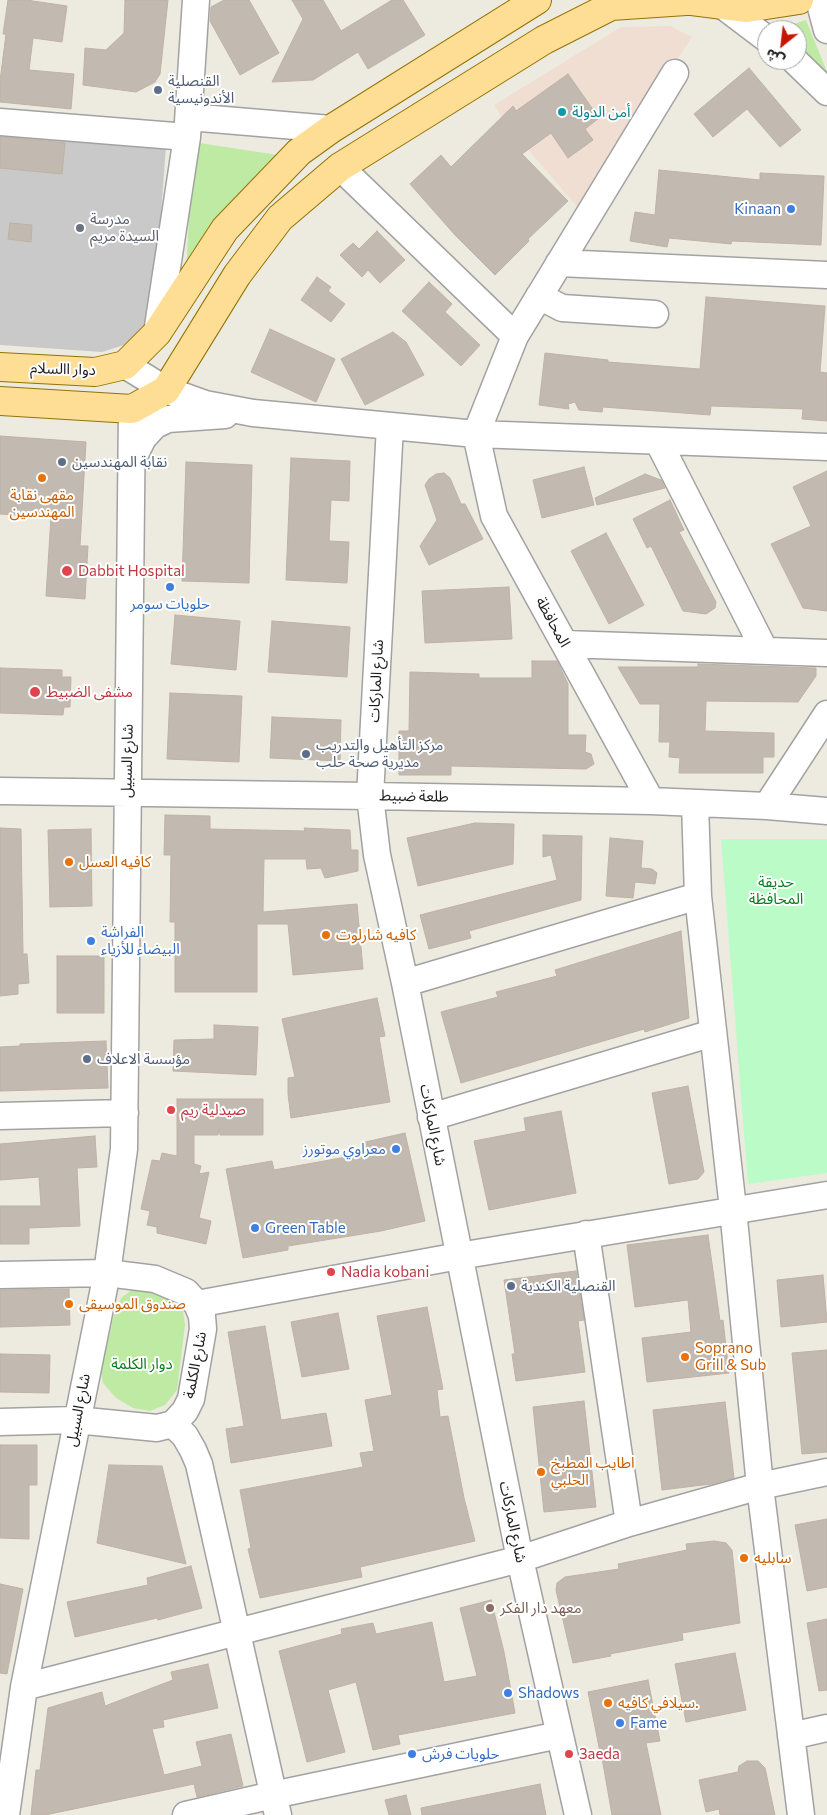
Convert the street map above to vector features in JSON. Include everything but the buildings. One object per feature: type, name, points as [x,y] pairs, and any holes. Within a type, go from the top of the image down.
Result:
[{"type":"main road","points":[[126,365],[157,333],[225,229],[299,152],[538,0]]},
{"type":"main road","points":[[0,401],[132,409],[166,390],[237,275],[280,218],[340,167],[544,40],[611,6],[685,1],[746,8],[799,0]]},
{"type":"main road","name":"دوار االسلام","points":[[0,367],[95,372],[126,365]]},
{"type":"street","points":[[157,333],[188,127],[196,0]]},
{"type":"street","points":[[818,0],[827,30]]},
{"type":"street","points":[[722,5],[757,31]]},
{"type":"street","points":[[804,70],[827,92]]},
{"type":"street","points":[[476,434],[514,336],[675,73]]},
{"type":"street","points":[[0,122],[331,130]]},
{"type":"street","points":[[340,167],[514,336]]},
{"type":"street","points":[[559,263],[827,275]]},
{"type":"street","points":[[539,296],[562,308],[655,314]]},
{"type":"street","points":[[126,365],[166,390],[205,404],[253,414],[476,434],[827,448]]},
{"type":"street","name":"شارع السبيل","points":[[6,1815],[15,1698],[107,1273],[124,1149],[132,409]]},
{"type":"street","points":[[132,460],[143,438],[154,425],[168,419],[253,414]]},
{"type":"street","name":"شارع الماركات","points":[[390,426],[370,796],[377,855],[405,983],[520,1559],[578,1815]]},
{"type":"street","name":"المحافظة","points":[[476,434],[494,516],[651,802]]},
{"type":"street","points":[[658,441],[765,651]]},
{"type":"street","points":[[565,644],[827,653]]},
{"type":"street","points":[[767,806],[827,714]]},
{"type":"street","name":"طلعة ضبيط","points":[[0,791],[651,802],[767,806],[827,811]]},
{"type":"street","points":[[695,804],[698,896],[733,1209],[760,1486],[800,1815]]},
{"type":"street","points":[[405,983],[698,896]]},
{"type":"street","points":[[431,1117],[713,1033]]},
{"type":"street","points":[[0,1116],[124,1113]]},
{"type":"street","points":[[0,1275],[107,1273],[154,1279],[186,1292],[197,1304],[586,1234],[827,1195]]},
{"type":"street","points":[[586,1234],[629,1523]]},
{"type":"street","name":"شارع الكلمة","points":[[173,1424],[188,1405],[195,1383],[203,1329],[202,1316],[197,1304]]},
{"type":"street","points":[[0,1422],[76,1420],[157,1428],[173,1424],[189,1443],[199,1464],[275,1805]]},
{"type":"street","points":[[15,1698],[237,1633],[520,1559],[629,1523],[760,1486],[827,1472]]},
{"type":"street","points":[[791,1736],[827,1728]]},
{"type":"street","points":[[186,1815],[275,1805],[559,1735]]},
{"type":"shaded area","points":[[670,26],[692,37],[579,209],[506,124],[494,105],[621,27]]},
{"type":"shaded area","name":"مدرسة السيدة مريم","points":[[0,134],[166,146],[154,310],[142,330],[124,345],[102,352],[0,345]]},
{"type":"green space","points":[[807,22],[827,72],[827,82],[807,58]]},
{"type":"green space","points":[[193,142],[284,156],[238,196],[186,272]]},
{"type":"green space","name":"حديقة المحافظة","points":[[721,839],[827,839],[827,1173],[748,1184]]},
{"type":"green space","name":"دوار الكلمة","points":[[136,1287],[166,1291],[183,1310],[185,1325],[177,1390],[165,1405],[150,1411],[133,1408],[116,1398],[103,1383],[101,1372],[115,1310],[122,1297]]},
{"type":"place","name":"القنصلية الأندونيسية","points":[[158,90]]},
{"type":"place","name":"أمن الدولة","points":[[562,112]]},
{"type":"place","name":"Kinaan","points":[[791,209]]},
{"type":"place","name":"مدرسة السيدة مريم","points":[[80,228]]},
{"type":"place","name":"نقابة المهندسين","points":[[62,462]]},
{"type":"place","name":"مقهى نقابة المهندسين","points":[[42,478]]},
{"type":"place","name":"Dabbit Hospital","points":[[67,571]]},
{"type":"place","name":"حلويات سومر","points":[[170,587]]},
{"type":"place","name":"مشفى الضبيط","points":[[35,692]]},
{"type":"place","name":"مركز التأهيل والتدريب مديرية صحة حلب","points":[[306,754]]},
{"type":"place","name":"كافيه العسل","points":[[69,862]]},
{"type":"place","name":"كافيه شارلوت","points":[[326,935]]},
{"type":"place","name":"الفراشة البيضاء للأزياء","points":[[91,941]]},
{"type":"place","name":"مؤسسة الاعلاف","points":[[87,1059]]},
{"type":"place","name":"صيدلية ريم","points":[[171,1110]]},
{"type":"place","name":"معراوي موتورز","points":[[396,1149]]},
{"type":"place","name":"Green Table","points":[[255,1228]]},
{"type":"place","name":"Nadia kobani","points":[[331,1272]]},
{"type":"place","name":"القنصلية الكندية","points":[[511,1286]]},
{"type":"place","name":"صندوق الموسيقى","points":[[69,1304]]},
{"type":"place","name":"Soprano Grill & Sub","points":[[685,1357]]},
{"type":"place","name":"اطايب المطبخ الحلبي","points":[[541,1472]]},
{"type":"place","name":"سابليه","points":[[744,1558]]},
{"type":"place","name":"معهد دار الفكر","points":[[490,1608]]},
{"type":"place","name":"Shadows","points":[[508,1693]]},
{"type":"place","name":"سيلافي كافيه.","points":[[608,1703]]},
{"type":"place","name":"Fame","points":[[620,1723]]},
{"type":"place","name":"حلويات فرش","points":[[412,1754]]},
{"type":"place","name":"3aeda","points":[[569,1754]]}]
